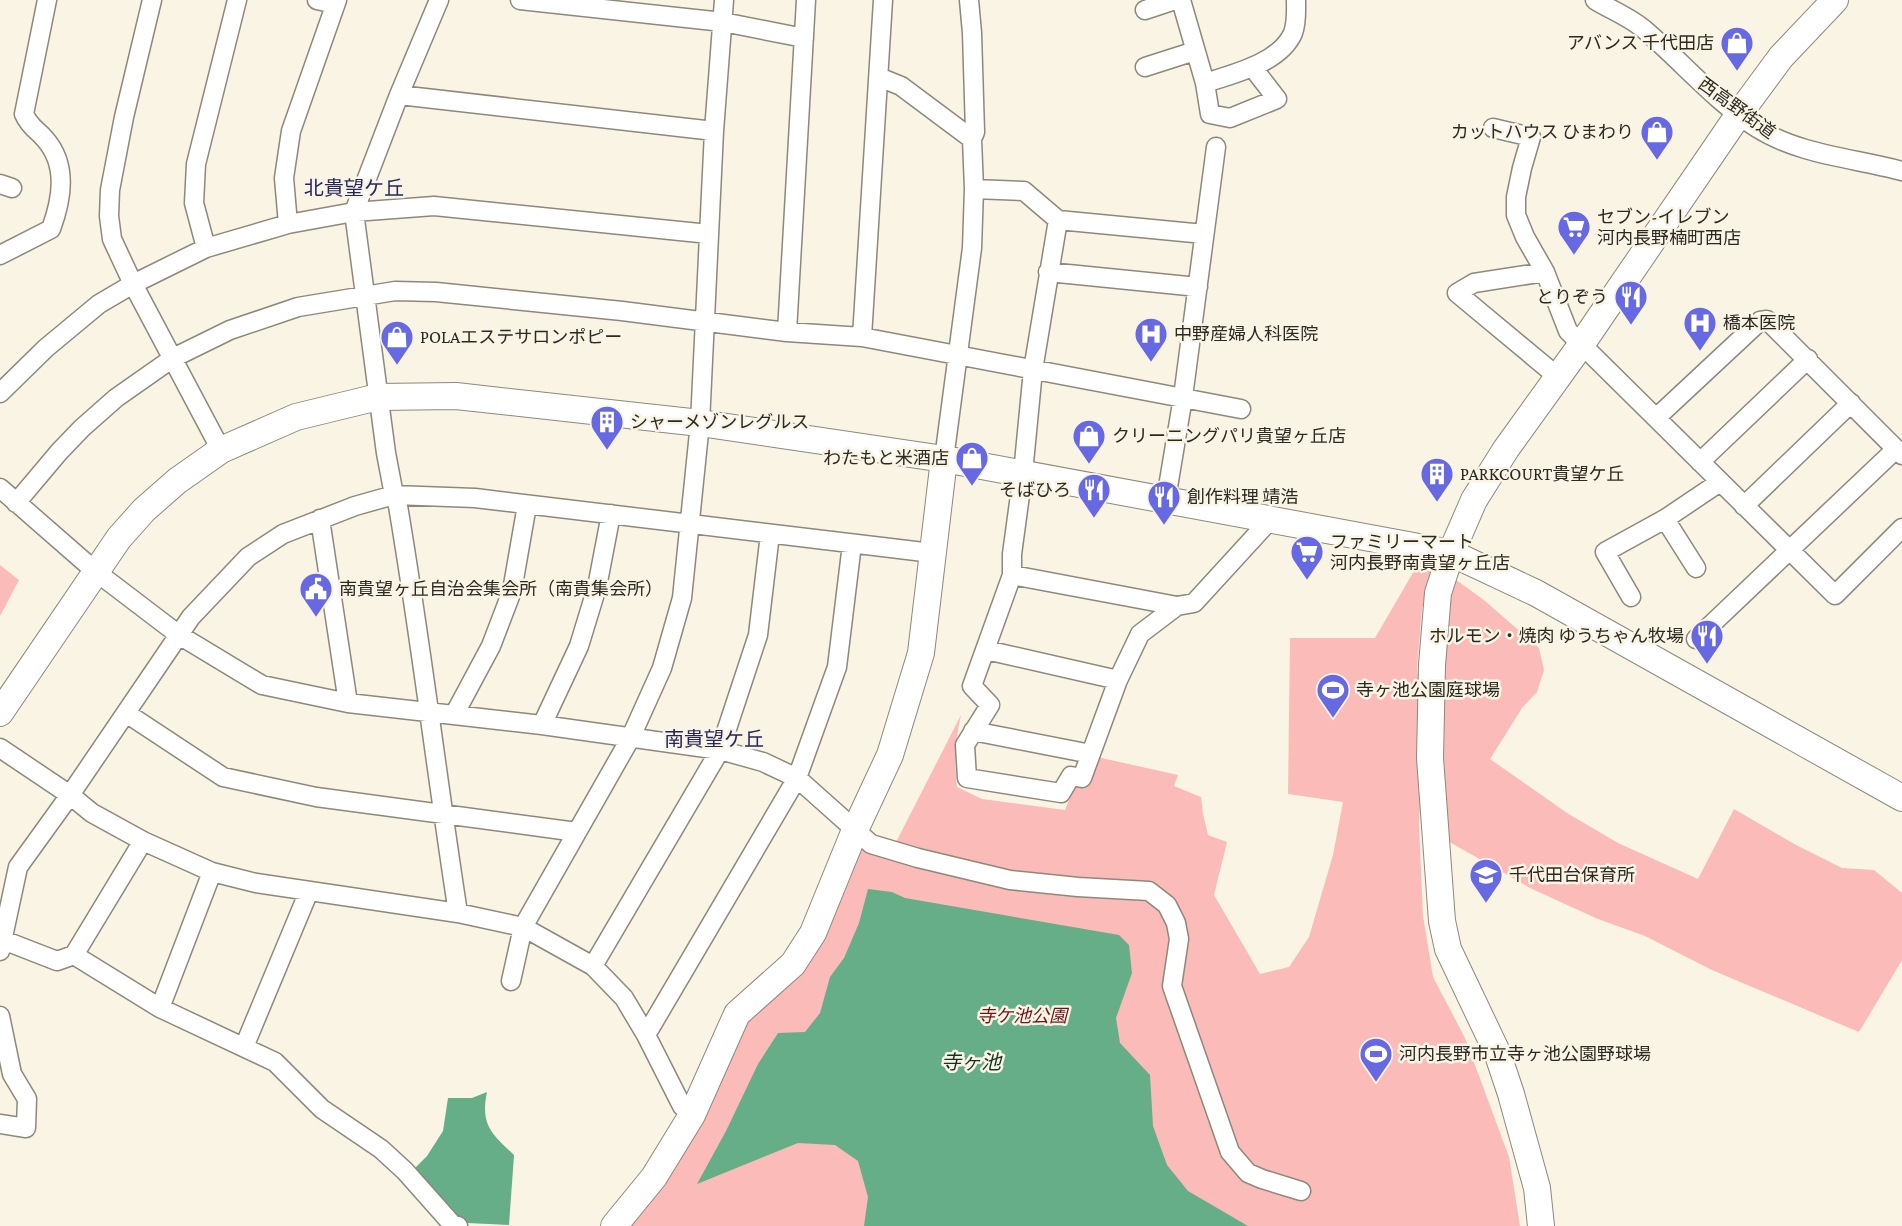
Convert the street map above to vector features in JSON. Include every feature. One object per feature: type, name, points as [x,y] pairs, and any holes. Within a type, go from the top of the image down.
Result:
[{"type":"street","points":[[0,255],[51,229],[56,216],[61,185],[58,158],[44,138],[30,126],[24,114],[47,0]]},
{"type":"street","points":[[152,0],[126,107],[110,190],[109,216],[112,239],[133,284],[221,450]]},
{"type":"street","points":[[206,248],[194,203],[196,164],[237,0]]},
{"type":"street","points":[[288,224],[284,178],[291,130],[336,2],[317,0]]},
{"type":"street","points":[[439,0],[354,212],[378,397],[415,603],[428,712],[458,913]]},
{"type":"street","points":[[520,0],[723,22],[804,38]]},
{"type":"street","points":[[512,981],[523,927],[630,739],[662,668],[682,597],[700,423],[714,131],[724,0]]},
{"type":"street","points":[[787,332],[806,0]]},
{"type":"street","points":[[862,337],[883,0]]},
{"type":"street","points":[[614,1226],[654,1178],[692,1114],[737,1014],[793,964],[813,933],[855,830],[890,755],[921,653],[972,248],[974,189],[972,139],[975,132],[969,0]]},
{"type":"street","points":[[1145,10],[1175,0]]},
{"type":"street","points":[[1181,0],[1205,83],[1210,114],[1230,118],[1277,99],[1253,68]]},
{"type":"street","points":[[1205,83],[1253,68],[1269,58],[1289,39],[1295,25],[1296,0]]},
{"type":"street","name":"西高野街道","points":[[1595,0],[1645,29],[1708,89],[1757,128],[1775,138],[1809,151],[1902,171]]},
{"type":"street","points":[[1541,1226],[1537,1188],[1511,1094],[1497,1052],[1448,949],[1442,921],[1430,758],[1432,665],[1438,593],[1451,553],[1474,500],[1506,449],[1581,345],[1739,114],[1781,57],[1835,0]]},
{"type":"street","points":[[1145,66],[1195,51]]},
{"type":"street","points":[[879,76],[901,86],[972,139]]},
{"type":"street","points":[[399,95],[714,131]]},
{"type":"street","points":[[1494,128],[1531,137],[1516,197],[1516,215],[1525,237],[1545,272],[1568,331],[1744,506],[1835,595],[1902,528]]},
{"type":"street","points":[[1166,499],[1183,397],[1216,147]]},
{"type":"street","points":[[974,189],[1024,191],[1058,220],[1204,234]]},
{"type":"street","points":[[0,393],[46,348],[99,304],[133,284],[206,248],[288,224],[354,212],[434,206],[709,234]]},
{"type":"street","points":[[1058,220],[1034,370],[1012,554],[1012,575],[972,686],[990,705],[965,745],[967,778],[1061,793],[1071,776],[1082,778],[1118,680],[1140,634],[1177,606]]},
{"type":"street","points":[[1048,272],[1198,287]]},
{"type":"street","points":[[1545,272],[1474,283],[1457,293],[1558,377]]},
{"type":"street","points":[[16,503],[82,428],[116,398],[173,358],[230,330],[287,311],[395,291],[436,292],[787,332],[862,337],[1241,409]]},
{"type":"street","points":[[1656,418],[1760,321],[1767,320],[1899,452],[1696,639]]},
{"type":"street","points":[[1700,462],[1808,359]]},
{"type":"street","points":[[0,712],[119,538],[144,510],[177,481],[221,450],[296,417],[378,397],[456,396],[700,423],[944,459],[1451,553],[1536,593],[1902,798]]},
{"type":"street","points":[[1744,506],[1851,403]]},
{"type":"street","points":[[1631,597],[1605,552],[1665,519],[1720,482]]},
{"type":"street","points":[[0,488],[95,571],[179,635],[262,685],[348,703],[542,725],[720,750],[763,762],[797,778],[871,844],[1010,880],[1149,891],[1167,905],[1176,923],[1179,939],[1172,986],[1230,1152],[1248,1173],[1301,1191]]},
{"type":"street","points":[[143,841],[74,955],[57,961],[1,946],[18,867],[179,635],[211,594],[248,557],[283,534],[355,506],[394,495],[475,498],[932,553]]},
{"type":"street","points":[[454,715],[491,645],[512,591],[527,505]]},
{"type":"street","points":[[542,725],[579,645],[597,587],[611,514]]},
{"type":"street","points":[[320,519],[348,703]]},
{"type":"street","points":[[1665,519],[1695,568]]},
{"type":"street","points":[[1012,575],[1177,606],[1194,603],[1270,520]]},
{"type":"street","points":[[593,966],[720,750],[758,635],[770,534]]},
{"type":"street","points":[[646,1035],[797,778],[837,667],[852,544]]},
{"type":"street","points":[[986,650],[1118,680]]},
{"type":"street","points":[[126,713],[224,777],[316,797],[577,832]]},
{"type":"street","points":[[973,731],[1091,754]]},
{"type":"street","points":[[0,748],[70,795],[92,813],[143,841],[212,872],[256,884],[458,913],[523,927],[593,966],[624,998],[646,1035],[682,1106],[692,1114]]},
{"type":"street","points":[[160,1008],[212,872]]},
{"type":"street","points":[[244,1047],[309,891]]},
{"type":"street","points":[[74,955],[160,1008],[275,1062],[322,1109],[381,1149],[405,1171],[453,1224],[458,1226]]},
{"type":"street","points":[[0,1016],[12,1074],[27,1099],[26,1128],[0,1124]]},
{"type":"green space","name":"寺ケ池公園","points":[[1421,559],[1435,574],[1422,608],[1417,668],[1423,731],[1419,826],[1423,916],[1433,977],[1465,1038],[1509,1157],[1520,1226],[621,1226],[736,1043],[856,843],[891,852],[961,715],[956,751],[957,787],[982,799],[1065,810],[1074,787],[1086,787],[1097,757],[1178,775],[1174,786],[1201,797],[1208,835],[1227,842],[1214,895],[1260,974],[1289,967],[1309,937],[1333,855],[1343,802],[1288,794],[1290,638],[1375,638]]},
{"type":"green space","points":[[0,565],[19,580],[0,616]]},
{"type":"green space","points":[[1452,577],[1484,600],[1539,648],[1544,670],[1537,692],[1522,708],[1490,759],[1567,813],[1618,843],[1698,879],[1734,809],[1796,845],[1842,868],[1874,870],[1902,893],[1902,960],[1859,1032],[1712,970],[1645,936],[1598,919],[1532,889],[1446,840],[1438,723]]},
{"type":"water","name":"寺ヶ池","points":[[868,889],[892,892],[905,898],[1119,935],[1129,945],[1132,973],[1116,1018],[1120,1043],[1150,1075],[1153,1126],[1167,1165],[1188,1191],[1248,1226],[864,1226],[868,1197],[858,1161],[835,1145],[798,1143],[697,1184],[726,1131],[758,1064],[778,1033],[805,1032],[820,1013],[830,977],[844,958],[859,923]]},
{"type":"water","points":[[487,1092],[485,1113],[490,1128],[514,1155],[509,1225],[468,1223],[449,1210],[414,1169],[427,1156],[443,1131],[448,1098],[472,1098]]},
{"type":"place","name":"アバンス 千代田店","points":[[1737,72]]},
{"type":"place","name":"カットハウス ひまわり","points":[[1657,161]]},
{"type":"place","name":"セブン-イレブン 河内長野楠町西店","points":[[1574,256]]},
{"type":"place","name":"とりぞう","points":[[1631,326]]},
{"type":"place","name":"橋本医院","points":[[1700,352]]},
{"type":"place","name":"中野産婦人科医院","points":[[1151,363]]},
{"type":"place","name":"POLAエステサロンポピー","points":[[397,366]]},
{"type":"place","name":"シャーメゾンレグルス","points":[[607,451]]},
{"type":"place","name":"クリーニングパリ貴望ヶ丘店","points":[[1089,465]]},
{"type":"place","name":"わたもと米酒店","points":[[972,487]]},
{"type":"place","name":"PARKCOURT貴望ケ丘","points":[[1437,503]]},
{"type":"place","name":"そばひろ","points":[[1094,519]]},
{"type":"place","name":"創作料理 靖浩","points":[[1164,526]]},
{"type":"place","name":"ファミリーマート 河内長野南貴望ヶ丘店","points":[[1307,581]]},
{"type":"place","name":"南貴望ヶ丘自治会集会所（南貴集会所）","points":[[316,618]]},
{"type":"place","name":"ホルモン・焼肉 ゆうちゃん牧場","points":[[1707,665]]},
{"type":"place","name":"寺ヶ池公園庭球場","points":[[1333,719]]},
{"type":"place","name":"千代田台保育所","points":[[1486,904]]},
{"type":"place","name":"河内長野市立寺ヶ池公園野球場","points":[[1376,1083]]},
{"type":"district","name":"北貴望ケ丘","points":[[354,188]]},
{"type":"district","name":"南貴望ケ丘","points":[[714,739]]}]
